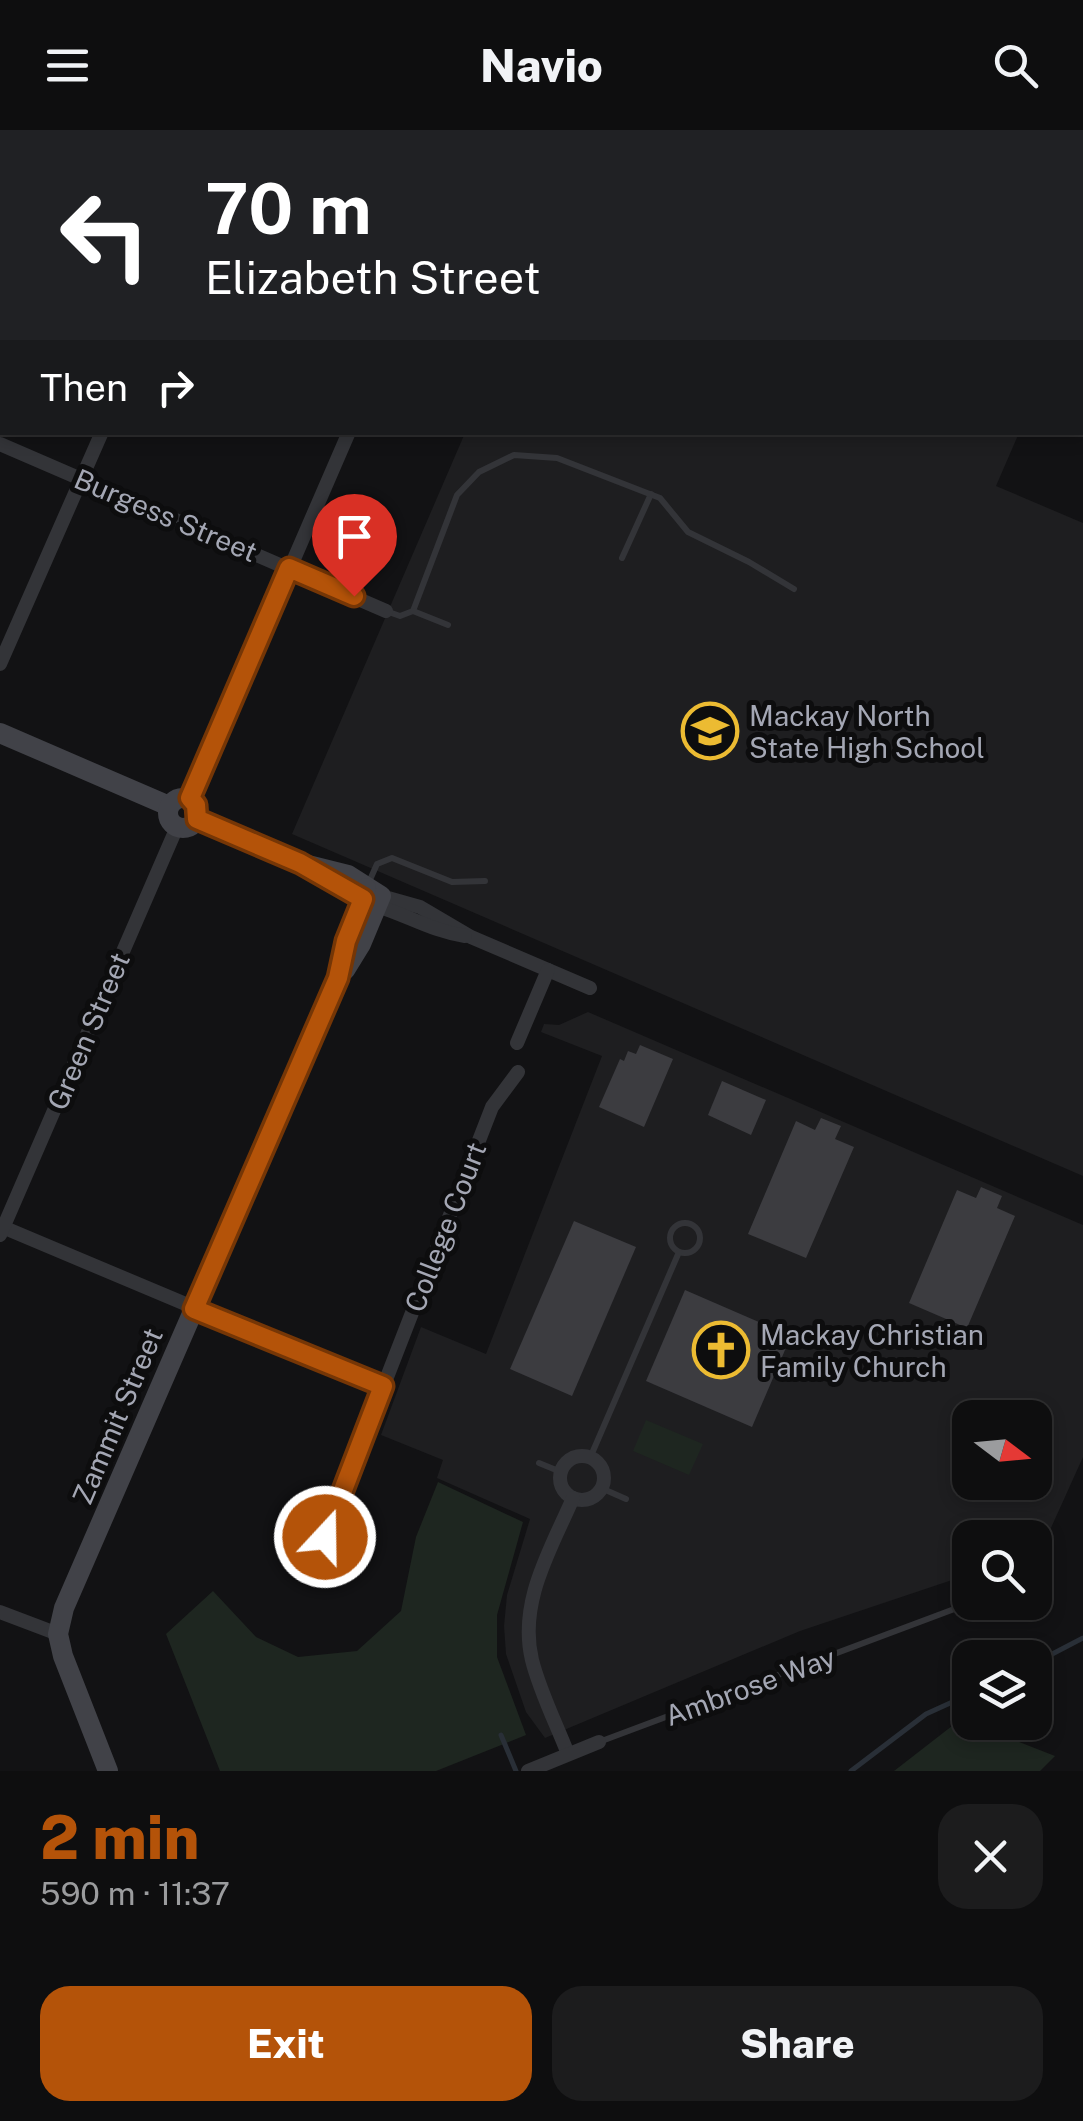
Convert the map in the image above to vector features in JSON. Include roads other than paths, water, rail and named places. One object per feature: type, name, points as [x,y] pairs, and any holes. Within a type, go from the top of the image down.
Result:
[{"type":"street","points":[[0,664],[101,435]]},
{"type":"street","points":[[190,798],[348,435]]},
{"type":"street","name":"Burgess Street","points":[[0,444],[386,611]]},
{"type":"street","points":[[0,733],[169,806]]},
{"type":"street","points":[[190,798],[176,799],[169,806],[168,816],[177,827],[186,828],[197,819]]},
{"type":"street","points":[[190,798],[196,805],[197,819]]},
{"type":"street","points":[[197,819],[300,863],[338,872],[428,929],[471,937],[590,988]]},
{"type":"street","name":"Green Street","points":[[1,1230],[177,827]]},
{"type":"street","name":"Zammit Street","points":[[58,1634],[72,1588],[338,978],[358,950],[372,897]]},
{"type":"street","points":[[517,1044],[548,970]]},
{"type":"street","name":"College Court","points":[[319,1566],[328,1529],[492,1107],[518,1072]]},
{"type":"street","points":[[1,1230],[383,1386]]},
{"type":"street","points":[[574,1458],[590,1458],[602,1473],[601,1488],[589,1498],[573,1498],[562,1488],[561,1472],[574,1458]]},
{"type":"street","points":[[568,1754],[532,1662],[528,1628],[534,1590],[573,1498]]},
{"type":"street","points":[[0,1612],[58,1634],[108,1771]]},
{"type":"street","name":"Ambrose Way","points":[[528,1771],[599,1742]]},
{"type":"lane","points":[[386,611],[400,616],[413,610],[457,495],[478,472],[502,458],[529,454],[557,458],[651,494],[666,503],[688,532],[794,589]]},
{"type":"lane","points":[[622,558],[651,494]]},
{"type":"lane","points":[[413,610],[448,626]]},
{"type":"lane","points":[[372,897],[377,864],[392,858],[452,882],[485,881]]},
{"type":"lane","points":[[679,1224],[692,1225],[698,1232],[698,1244],[688,1253],[679,1252],[672,1247],[670,1234],[679,1224]]},
{"type":"lane","points":[[590,1458],[679,1252]]},
{"type":"lane","points":[[539,1463],[561,1472]]},
{"type":"lane","points":[[601,1488],[626,1499]]},
{"type":"lane","name":"Ambrose Way","points":[[599,1742],[952,1610]]},
{"type":"waterway","points":[[1052,1654],[1083,1638]]},
{"type":"waterway","points":[[851,1771],[926,1714],[952,1702]]},
{"type":"waterway","points":[[501,1735],[516,1771]]},
{"type":"place","name":"Mackay North State High School","points":[[710,731]]},
{"type":"place","name":"Mackay Christian Family Church","points":[[721,1350]]}]
